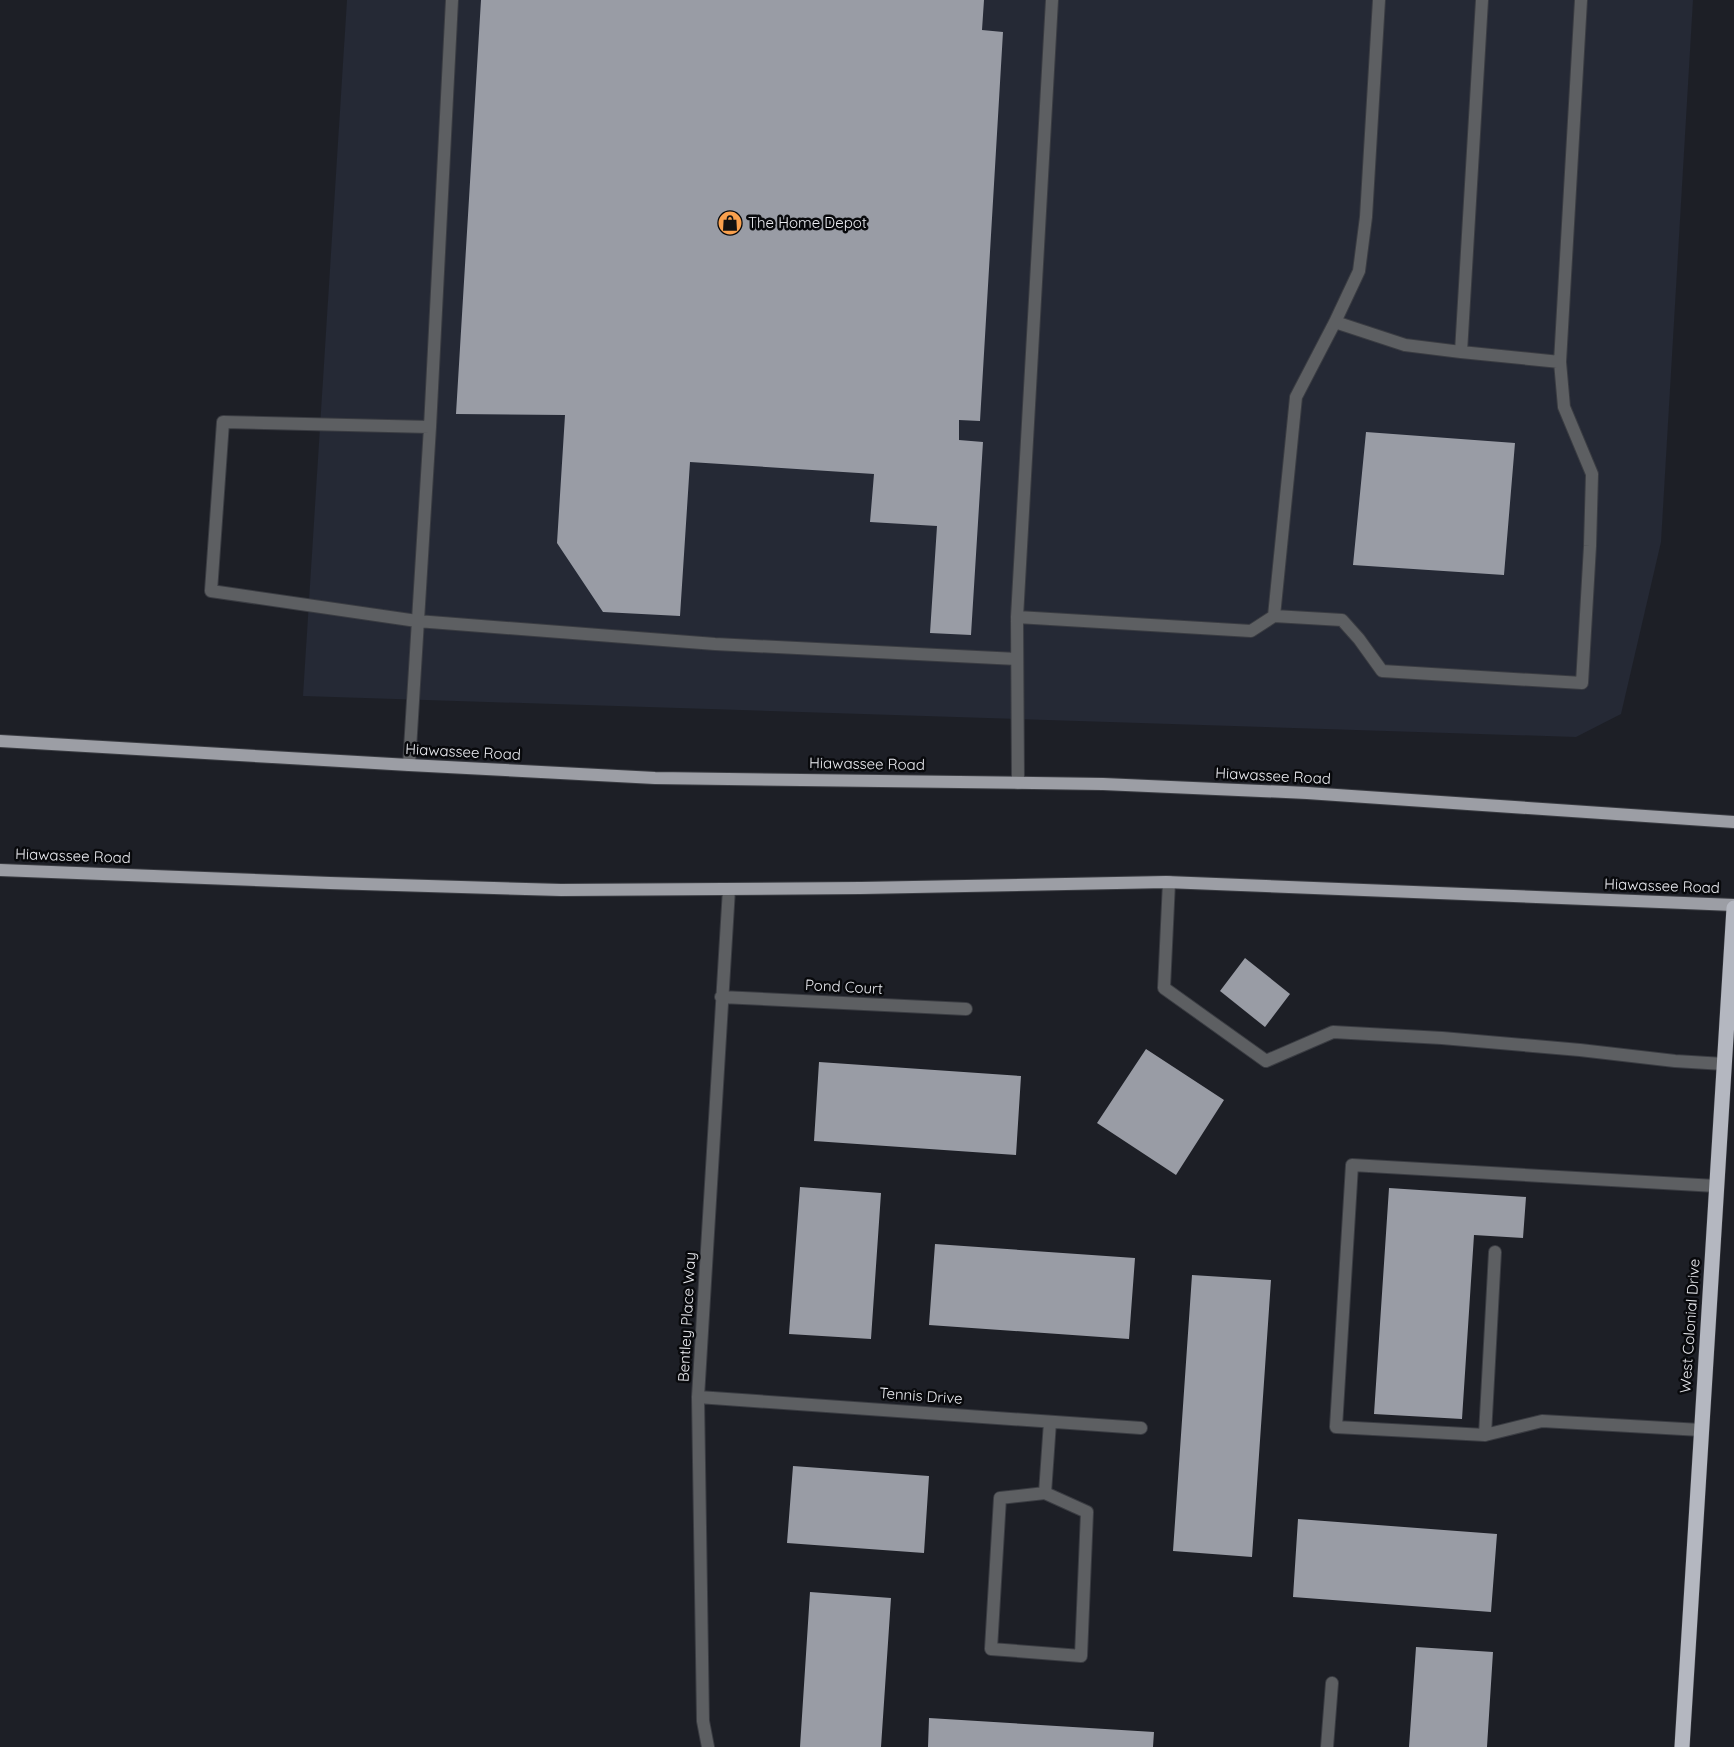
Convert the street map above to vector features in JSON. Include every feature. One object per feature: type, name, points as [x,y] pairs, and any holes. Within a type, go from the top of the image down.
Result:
[{"type":"highway","name":"West Colonial Drive","points":[[1682,1747],[1734,907]]},
{"type":"main road","name":"Hiawassee Road","points":[[0,741],[655,778],[1102,784],[1307,794],[1734,822]]},
{"type":"main road","name":"Hiawassee Road","points":[[0,870],[561,890],[870,888],[1168,882],[1734,907]]},
{"type":"street","points":[[409,765],[430,427],[452,0]]},
{"type":"street","points":[[1018,783],[1017,617],[1052,0]]},
{"type":"street","points":[[1274,616],[1296,397],[1359,271],[1366,217],[1379,0]]},
{"type":"street","points":[[1461,352],[1482,0]]},
{"type":"street","points":[[1017,617],[1251,631],[1274,616],[1342,620],[1359,639],[1382,671],[1582,683],[1592,474],[1564,407],[1560,362],[1581,0]]},
{"type":"street","points":[[1335,322],[1405,345],[1560,362]]},
{"type":"street","points":[[430,427],[223,422],[212,591],[417,621],[715,644],[1017,659]]},
{"type":"street","points":[[1168,882],[1164,988],[1266,1061],[1333,1032],[1442,1038],[1580,1050],[1675,1061],[1724,1064]]},
{"type":"street","name":"Bentley Place Way","points":[[708,1747],[703,1721],[698,1397],[729,889]]},
{"type":"street","name":"Pond Court","points":[[722,997],[966,1009]]},
{"type":"street","points":[[1701,1430],[1542,1421],[1485,1436],[1336,1427],[1352,1165],[1716,1186]]},
{"type":"street","points":[[1485,1436],[1495,1252]]},
{"type":"street","name":"Tennis Drive","points":[[698,1397],[1141,1428]]},
{"type":"street","points":[[1045,1493],[1050,1422]]},
{"type":"street","points":[[1045,1493],[1086,1512],[1081,1656],[991,1649],[1000,1498],[1045,1493]]},
{"type":"street","points":[[1327,1747],[1332,1683]]},
{"type":"shaded area","points":[[347,0],[1693,0],[1661,542],[1621,714],[1576,737],[303,696]]},
{"type":"building","name":"The Home Depot","points":[[481,0],[984,0],[982,30],[1003,32],[980,421],[959,420],[959,440],[983,442],[971,635],[930,633],[937,526],[870,522],[874,474],[690,462],[680,616],[603,612],[557,543],[565,415],[456,414]]},
{"type":"building","points":[[1366,432],[1515,443],[1504,575],[1353,565]]},
{"type":"building","points":[[1245,958],[1290,994],[1265,1027],[1220,991]]},
{"type":"building","points":[[1146,1049],[1224,1100],[1176,1175],[1097,1123]]},
{"type":"building","points":[[819,1062],[1021,1076],[1016,1155],[814,1141]]},
{"type":"building","points":[[800,1187],[881,1193],[871,1339],[789,1334]]},
{"type":"building","points":[[1389,1188],[1526,1197],[1523,1238],[1474,1235],[1462,1419],[1374,1414]]},
{"type":"building","points":[[935,1244],[1135,1258],[1129,1339],[929,1325]]},
{"type":"building","points":[[1192,1275],[1271,1280],[1252,1557],[1173,1551]]},
{"type":"building","points":[[793,1466],[929,1476],[924,1553],[787,1543]]},
{"type":"building","points":[[1298,1519],[1497,1534],[1491,1612],[1293,1597]]},
{"type":"building","points":[[810,1592],[891,1598],[881,1747],[800,1747]]},
{"type":"building","points":[[1416,1647],[1493,1652],[1487,1747],[1409,1747]]},
{"type":"building","points":[[929,1718],[1154,1732],[1153,1747],[928,1747]]},
{"type":"place","name":"The Home Depot","points":[[730,223]]}]
